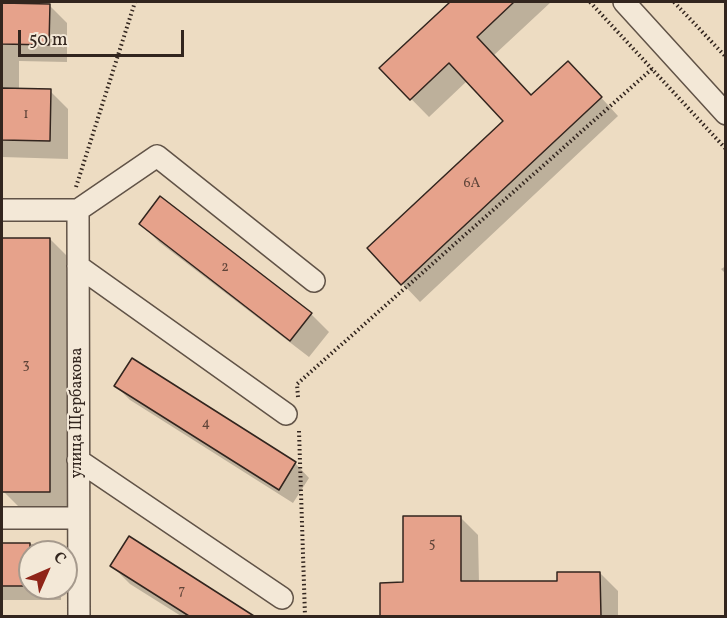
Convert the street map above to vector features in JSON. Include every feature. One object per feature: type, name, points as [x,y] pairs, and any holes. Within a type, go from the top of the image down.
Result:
[{"type":"street","points":[[624,2],[726,114]]},
{"type":"street","points":[[2,210],[78,210],[157,156],[314,281]]},
{"type":"street","name":"улица Щербакова","points":[[78,210],[79,616]]},
{"type":"street","points":[[78,266],[294,417]]},
{"type":"street","points":[[78,460],[282,597]]},
{"type":"street","points":[[2,518],[78,519]]},
{"type":"path","points":[[590,2],[726,149]]},
{"type":"path","points":[[674,2],[726,57]]},
{"type":"path","points":[[305,616],[294,417],[297,384],[652,69]]},
{"type":"building","points":[[450,2],[514,2],[477,37],[531,95],[568,61],[602,97],[401,285],[367,248],[503,121],[449,63],[410,100],[379,68]]},
{"type":"building","points":[[2,3],[50,4],[49,45],[2,44]]},
{"type":"building","points":[[2,88],[51,89],[50,141],[2,140]]},
{"type":"building","points":[[160,196],[312,313],[290,341],[139,224]]},
{"type":"building","points":[[2,238],[50,238],[50,492],[2,492]]},
{"type":"building","points":[[132,358],[296,462],[279,490],[114,386]]},
{"type":"building","points":[[403,516],[461,516],[461,581],[557,581],[557,572],[600,572],[601,616],[380,616],[380,583],[403,582]]},
{"type":"building","points":[[129,536],[254,616],[189,616],[110,566]]},
{"type":"building","points":[[2,543],[18,543],[18,586],[2,586]]}]
